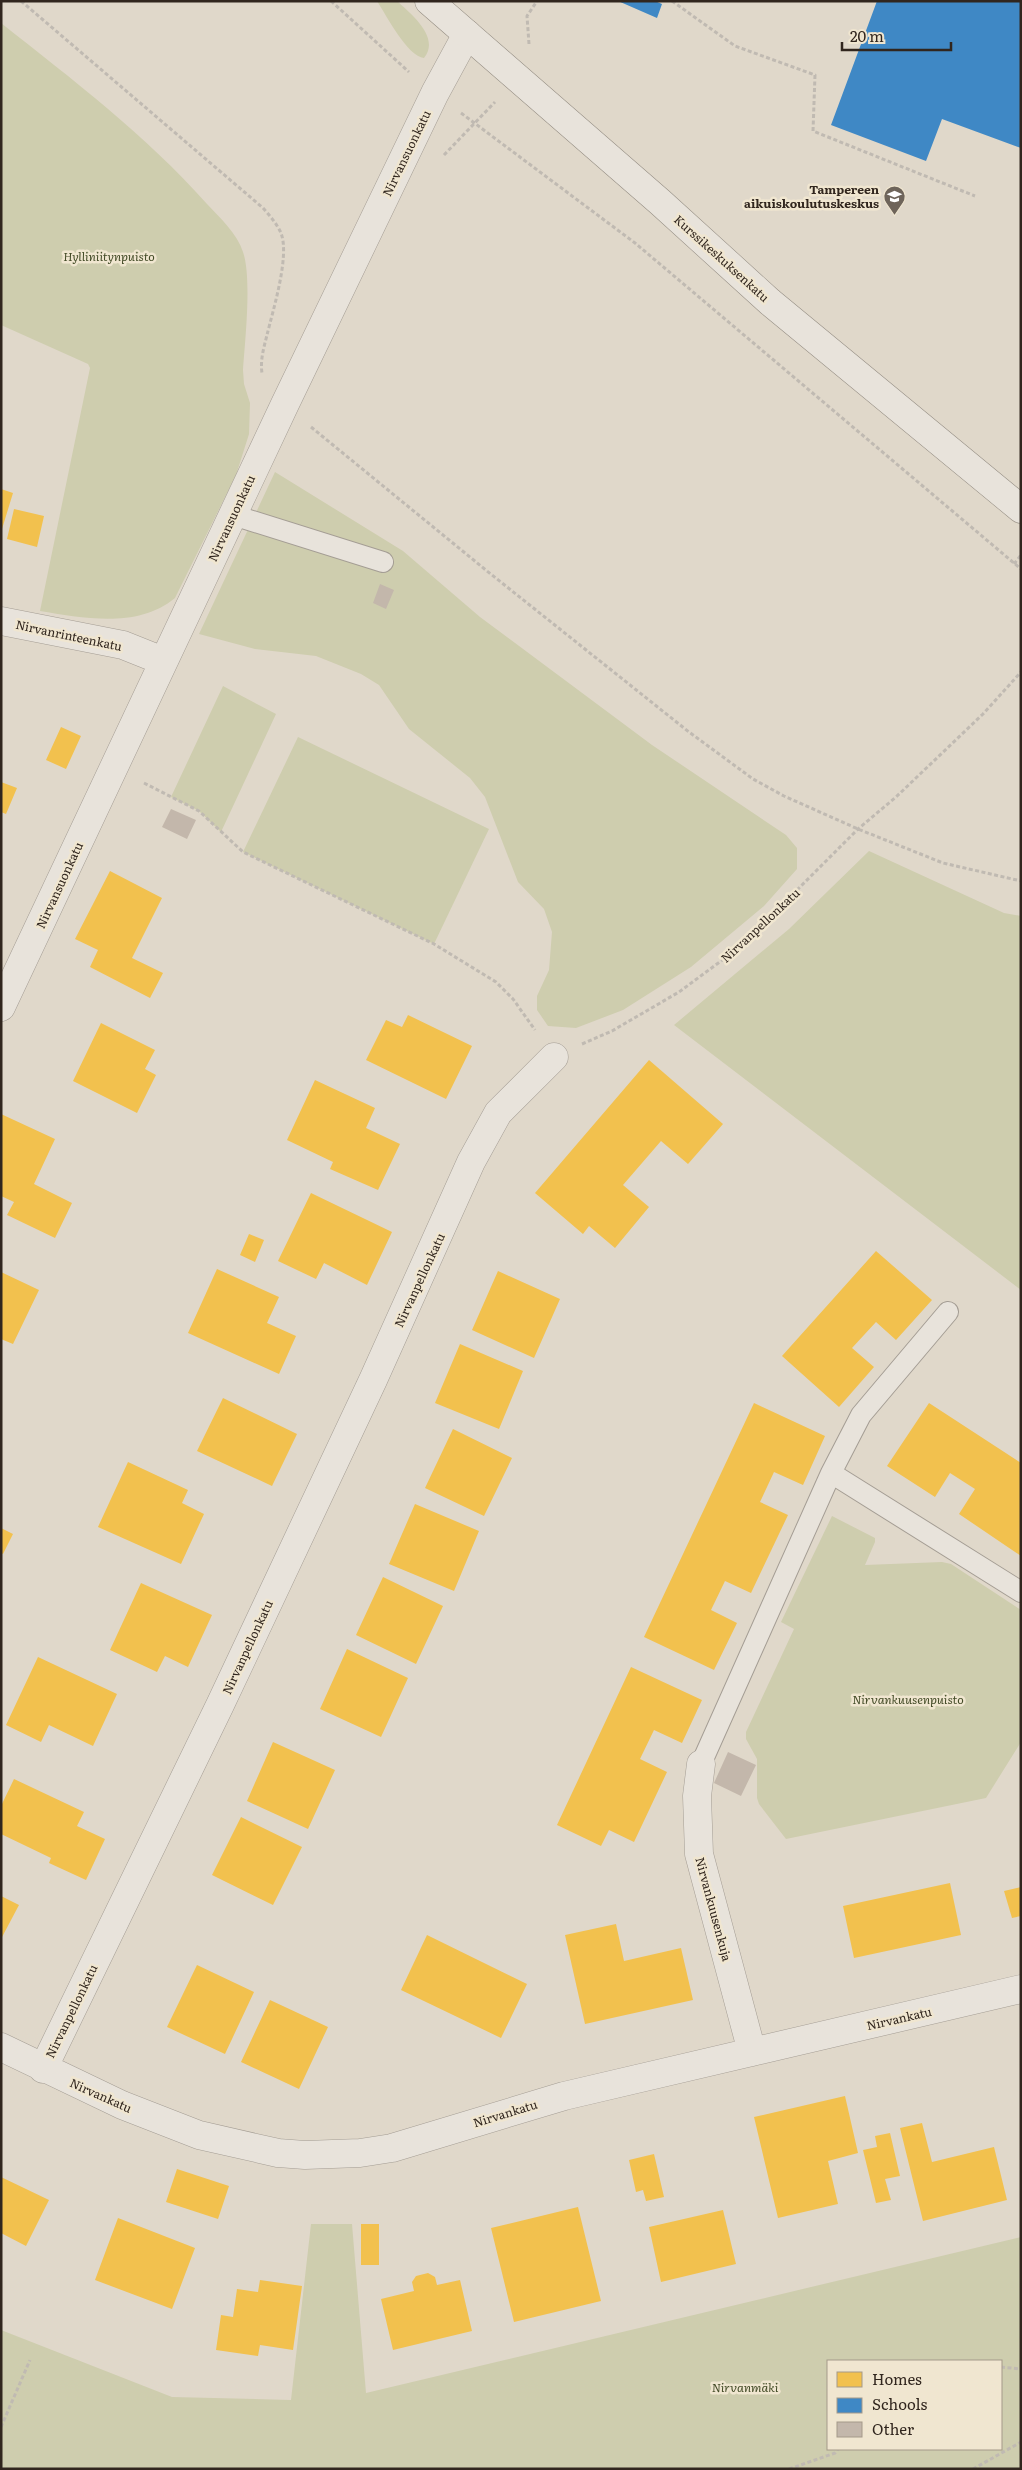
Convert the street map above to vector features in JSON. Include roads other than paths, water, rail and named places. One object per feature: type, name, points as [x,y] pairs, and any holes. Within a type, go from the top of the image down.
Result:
[{"type":"street","name":"Kurssikeskuksenkatu","points":[[429,1],[660,202],[770,302],[1021,509]]},
{"type":"street","name":"Nirvansuonkatu","points":[[1,1006],[285,404],[435,93],[467,34]]},
{"type":"street","name":"Nirvanrinteenkatu","points":[[1,621],[123,645],[163,661]]},
{"type":"street","name":"Nirvanpellonkatu","points":[[43,2069],[220,1705],[372,1380],[471,1162],[498,1113],[554,1057]]},
{"type":"street","name":"Nirvankuusenkuja","points":[[702,1764],[696,1796],[699,1854],[752,2052]]},
{"type":"street","name":"Nirvankatu","points":[[1,2047],[43,2069],[122,2105],[186,2131],[278,2153],[305,2155],[360,2153],[392,2148],[510,2110],[564,2096],[1021,1989]]},
{"type":"lane","points":[[233,515],[383,562]]},
{"type":"lane","points":[[702,1764],[831,1473],[861,1415],[948,1312]]},
{"type":"lane","points":[[831,1473],[1021,1592]]},
{"type":"place","name":"Tampereen aikuiskoulutuskeskus","points":[[895,215]]},
{"type":"park label","name":"Hylliniitynpuisto","points":[[109,256]]},
{"type":"park label","name":"Nirvankuusenpuisto","points":[[908,1699]]},
{"type":"park label","name":"Nirvanmäki","points":[[745,2387]]}]
